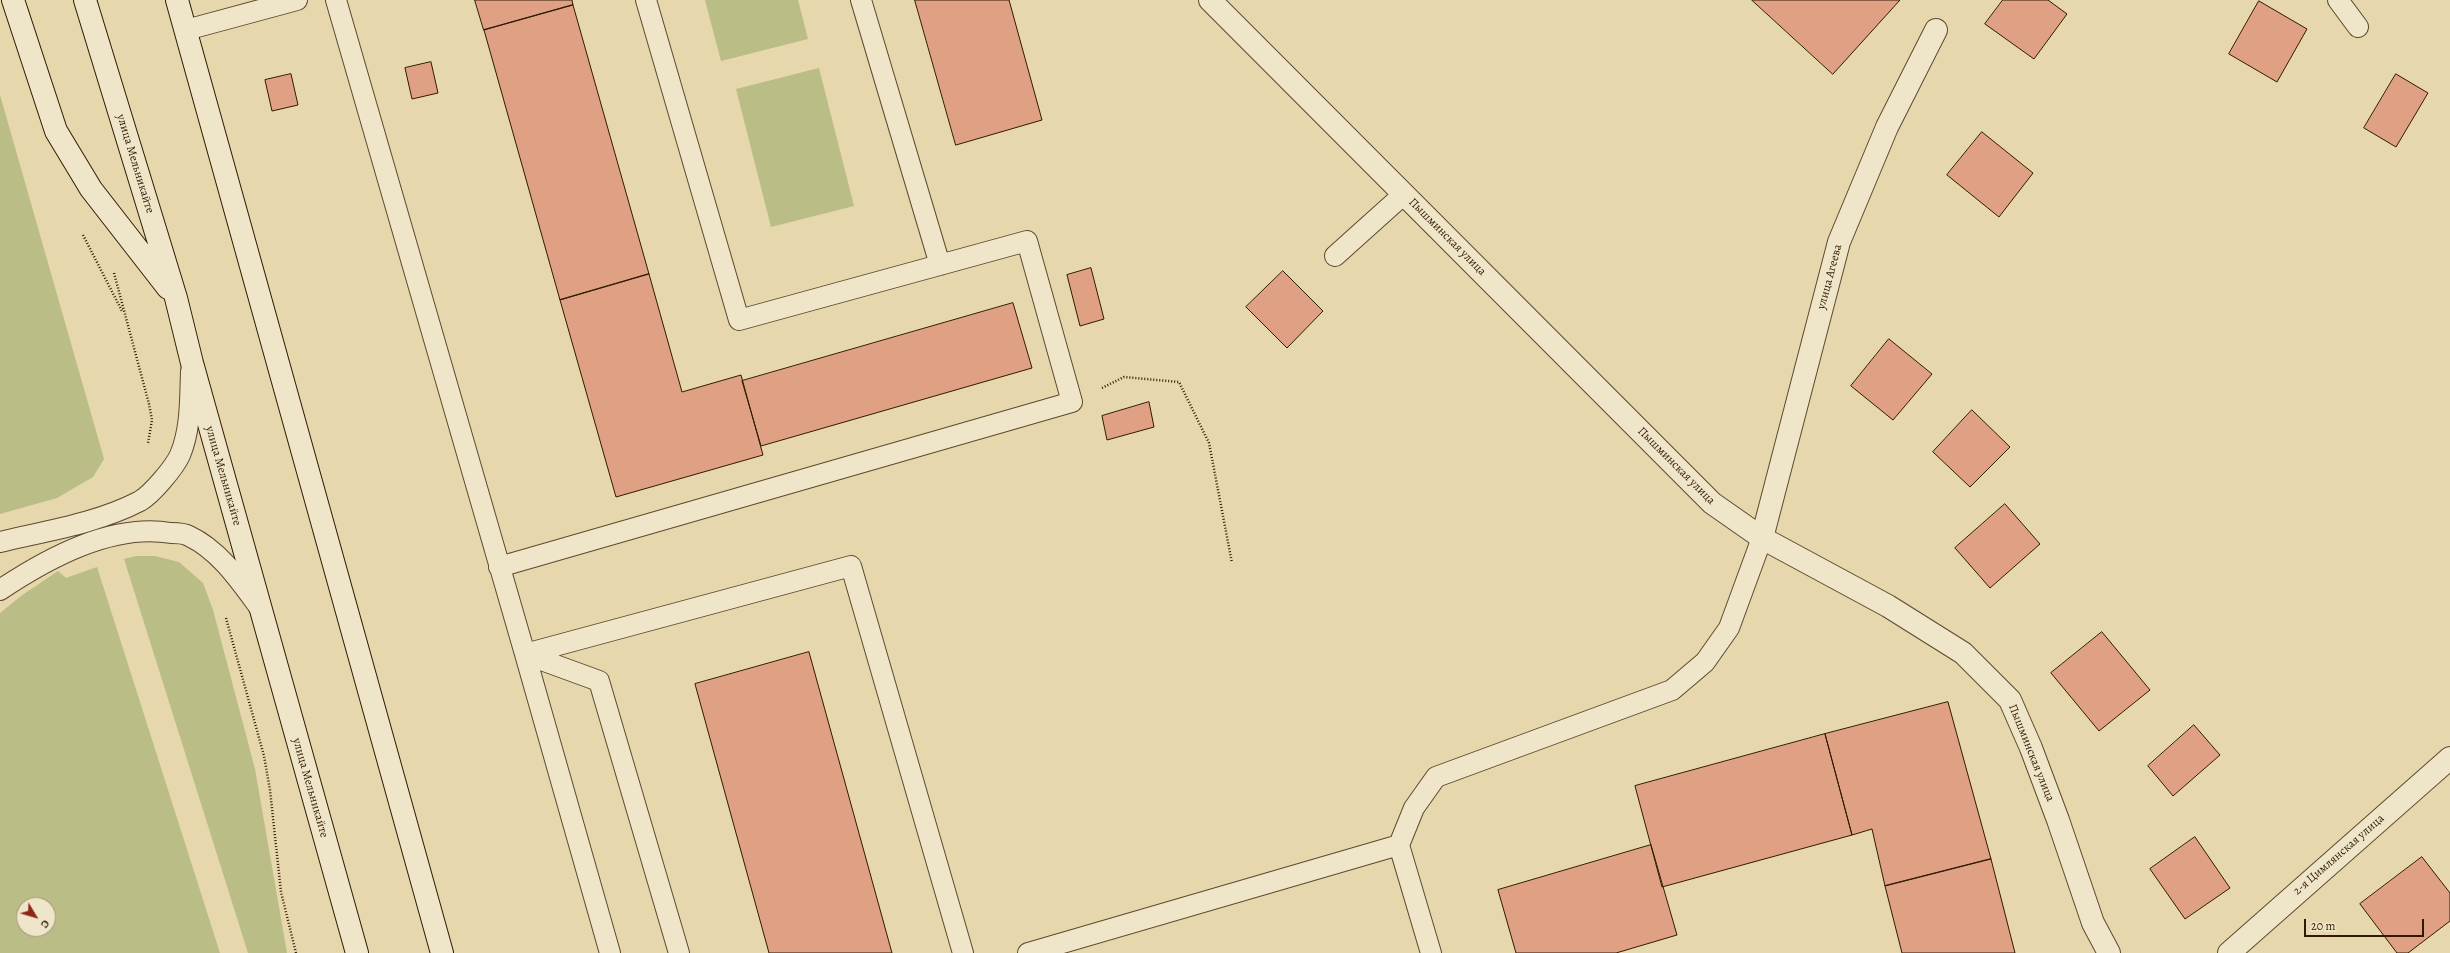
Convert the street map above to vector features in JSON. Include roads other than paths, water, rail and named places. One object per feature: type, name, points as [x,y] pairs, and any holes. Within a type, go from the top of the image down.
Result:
[{"type":"main road","points":[[13,0],[56,131],[91,188],[176,298]]},
{"type":"main road","name":"улица Мельникайте","points":[[85,0],[176,298],[192,363],[357,953]]},
{"type":"main road","points":[[177,0],[442,953]]},
{"type":"main road","name":"Пышминская улица","points":[[1210,0],[1712,503],[1762,538],[1888,606],[1963,653],[2010,700],[2055,812],[2093,923],[2109,953]]},
{"type":"main road","name":"улица Агеева","points":[[1762,538],[1839,242],[1887,127],[1936,30]]},
{"type":"main road","name":"2-я Цимлянская улица","points":[[2229,953],[2450,758]]},
{"type":"lane","points":[[186,30],[297,0]]},
{"type":"lane","points":[[336,0],[610,953]]},
{"type":"lane","points":[[499,567],[1072,402],[1027,241],[739,320],[646,0]]},
{"type":"lane","points":[[861,0],[940,265]]},
{"type":"lane","points":[[2338,0],[2358,27]]},
{"type":"lane","points":[[1335,256],[1404,194]]},
{"type":"lane","points":[[0,542],[110,512],[141,500],[158,484],[180,456],[189,421],[192,363]]},
{"type":"lane","points":[[0,590],[35,567],[75,548],[103,539],[151,529],[189,535],[218,556],[237,577],[260,609]]},
{"type":"lane","points":[[1431,953],[1398,845],[1414,808],[1436,777],[1672,690],[1705,662],[1729,628],[1762,538]]},
{"type":"lane","points":[[525,654],[851,566],[963,953]]},
{"type":"lane","points":[[525,654],[599,681],[679,953]]},
{"type":"lane","points":[[1028,953],[1398,845]]}]
